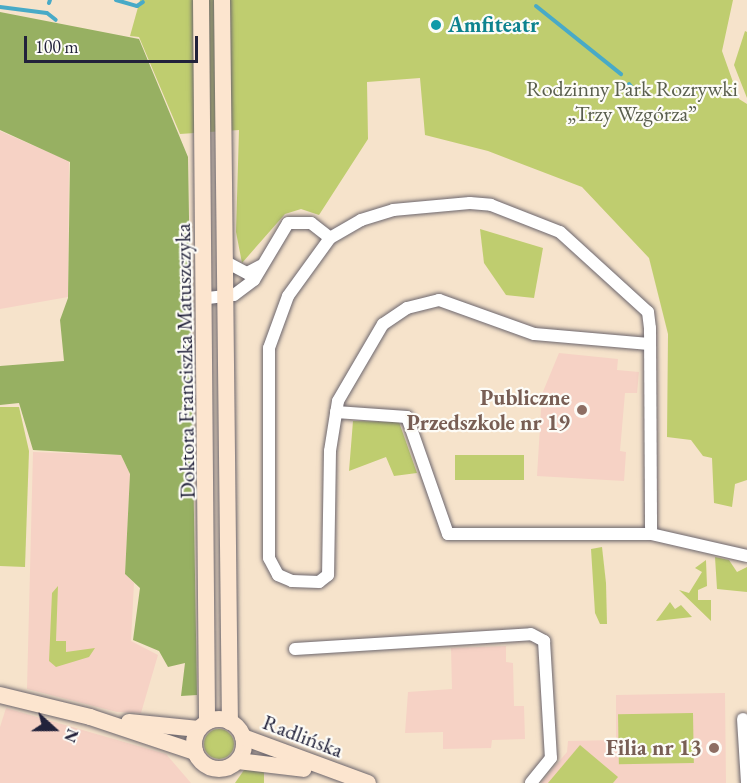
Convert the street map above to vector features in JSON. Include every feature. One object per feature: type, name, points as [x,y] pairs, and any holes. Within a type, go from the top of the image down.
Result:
[{"type":"main road","name":"Doktora Franciszka Matuszczyka","points":[[201,0],[207,298],[203,726]]},
{"type":"main road","name":"Doktora Franciszka Matuszczyka","points":[[222,0],[230,722]]},
{"type":"main road","points":[[0,695],[90,717],[195,752],[207,775],[232,770],[243,737],[230,722],[203,726],[90,717]]},
{"type":"main road","points":[[195,752],[203,726]]},
{"type":"main road","name":"Radlińska","points":[[243,737],[368,783]]},
{"type":"main road","name":"Radlińska","points":[[232,770],[347,776]]},
{"type":"street","points":[[649,344],[534,334],[428,299],[383,324],[342,387],[336,412],[330,451],[332,567],[319,582],[278,575],[269,558],[269,348],[288,296],[330,238],[383,212],[479,203],[560,232],[625,286],[648,312],[650,328],[651,534]]},
{"type":"street","points":[[207,298],[226,296],[254,280],[262,262],[288,223],[311,222],[330,238]]},
{"type":"street","points":[[226,262],[247,273],[262,262]]},
{"type":"street","points":[[336,412],[407,417],[448,534],[651,534],[747,556]]},
{"type":"street","points":[[295,649],[531,634],[544,641],[550,758],[531,783]]},
{"type":"street","points":[[743,719],[747,783]]},
{"type":"shaded area","points":[[0,131],[69,161],[68,297],[0,309]]},
{"type":"shaded area","name":"Publiczne Przedszkole nr 19","points":[[559,353],[618,359],[617,370],[639,372],[637,393],[625,393],[620,451],[626,452],[624,481],[537,476],[542,394]]},
{"type":"shaded area","points":[[33,452],[121,455],[130,474],[125,574],[134,583],[131,641],[158,655],[141,713],[117,712],[27,689]]},
{"type":"shaded area","points":[[506,646],[506,662],[513,663],[514,706],[524,706],[525,739],[492,740],[491,748],[443,749],[443,732],[405,733],[408,692],[452,689],[451,648]]},
{"type":"shaded area","points":[[725,693],[726,783],[541,783],[567,752],[568,741],[616,740],[616,695]]},
{"type":"shaded area","points":[[6,708],[166,754],[191,783],[0,783],[0,727]]},
{"type":"green space","name":"Rodzinny Park Rozrywki „Trzy Wzgórza”","points":[[140,0],[733,0],[722,51],[739,99],[747,104],[747,480],[735,484],[732,507],[714,503],[712,458],[703,456],[691,440],[667,437],[668,334],[649,258],[582,187],[488,151],[425,135],[420,78],[367,82],[368,139],[319,215],[301,209],[285,214],[242,263],[236,232],[239,130],[180,134],[139,37],[130,36]]},
{"type":"green space","points":[[0,12],[139,39],[188,157],[197,695],[181,696],[185,663],[168,667],[159,651],[133,640],[140,588],[125,574],[130,474],[121,455],[33,450],[19,403],[0,405],[0,366],[64,361],[60,320],[68,298],[70,162],[0,130]]},
{"type":"green space","points":[[745,31],[747,32],[747,98],[734,65]]},
{"type":"green space","points":[[480,229],[543,248],[534,298],[506,295],[484,263]]},
{"type":"green space","points":[[0,407],[19,407],[29,451],[25,567],[0,566]]},
{"type":"green space","points":[[353,421],[399,422],[417,473],[394,476],[386,457],[349,471]]},
{"type":"green space","points":[[455,455],[524,455],[524,480],[455,480]]},
{"type":"green space","points":[[602,547],[607,624],[600,624],[595,613],[591,549]]},
{"type":"green space","points":[[715,557],[729,560],[737,572],[747,567],[747,592],[717,589]]},
{"type":"green space","points":[[706,560],[707,586],[698,590],[698,600],[711,600],[711,621],[679,590],[689,593],[702,572],[695,568]]},
{"type":"green space","points":[[58,586],[56,641],[66,641],[66,652],[95,648],[89,657],[56,667],[49,661],[52,593]]},
{"type":"green space","points":[[670,602],[675,609],[681,605],[692,617],[656,621]]},
{"type":"green space","points":[[693,713],[694,763],[619,764],[618,714]]},
{"type":"green space","points":[[219,729],[230,733],[234,744],[230,755],[219,759],[208,755],[204,744],[208,733]]},
{"type":"green space","points":[[580,745],[618,777],[613,783],[548,783]]},
{"type":"green space","points":[[264,767],[264,783],[235,783],[244,770]]},
{"type":"waterway","points":[[116,0],[137,6],[143,2]]},
{"type":"waterway","points":[[536,6],[621,74]]},
{"type":"waterway","points":[[0,7],[47,13],[56,20]]},
{"type":"waterway","points":[[629,84],[638,95]]},
{"type":"place","name":"Amfiteatr","points":[[436,25]]},
{"type":"place","name":"Publiczne Przedszkole nr 19","points":[[582,410]]},
{"type":"place","name":"Filia nr 13","points":[[714,748]]}]
